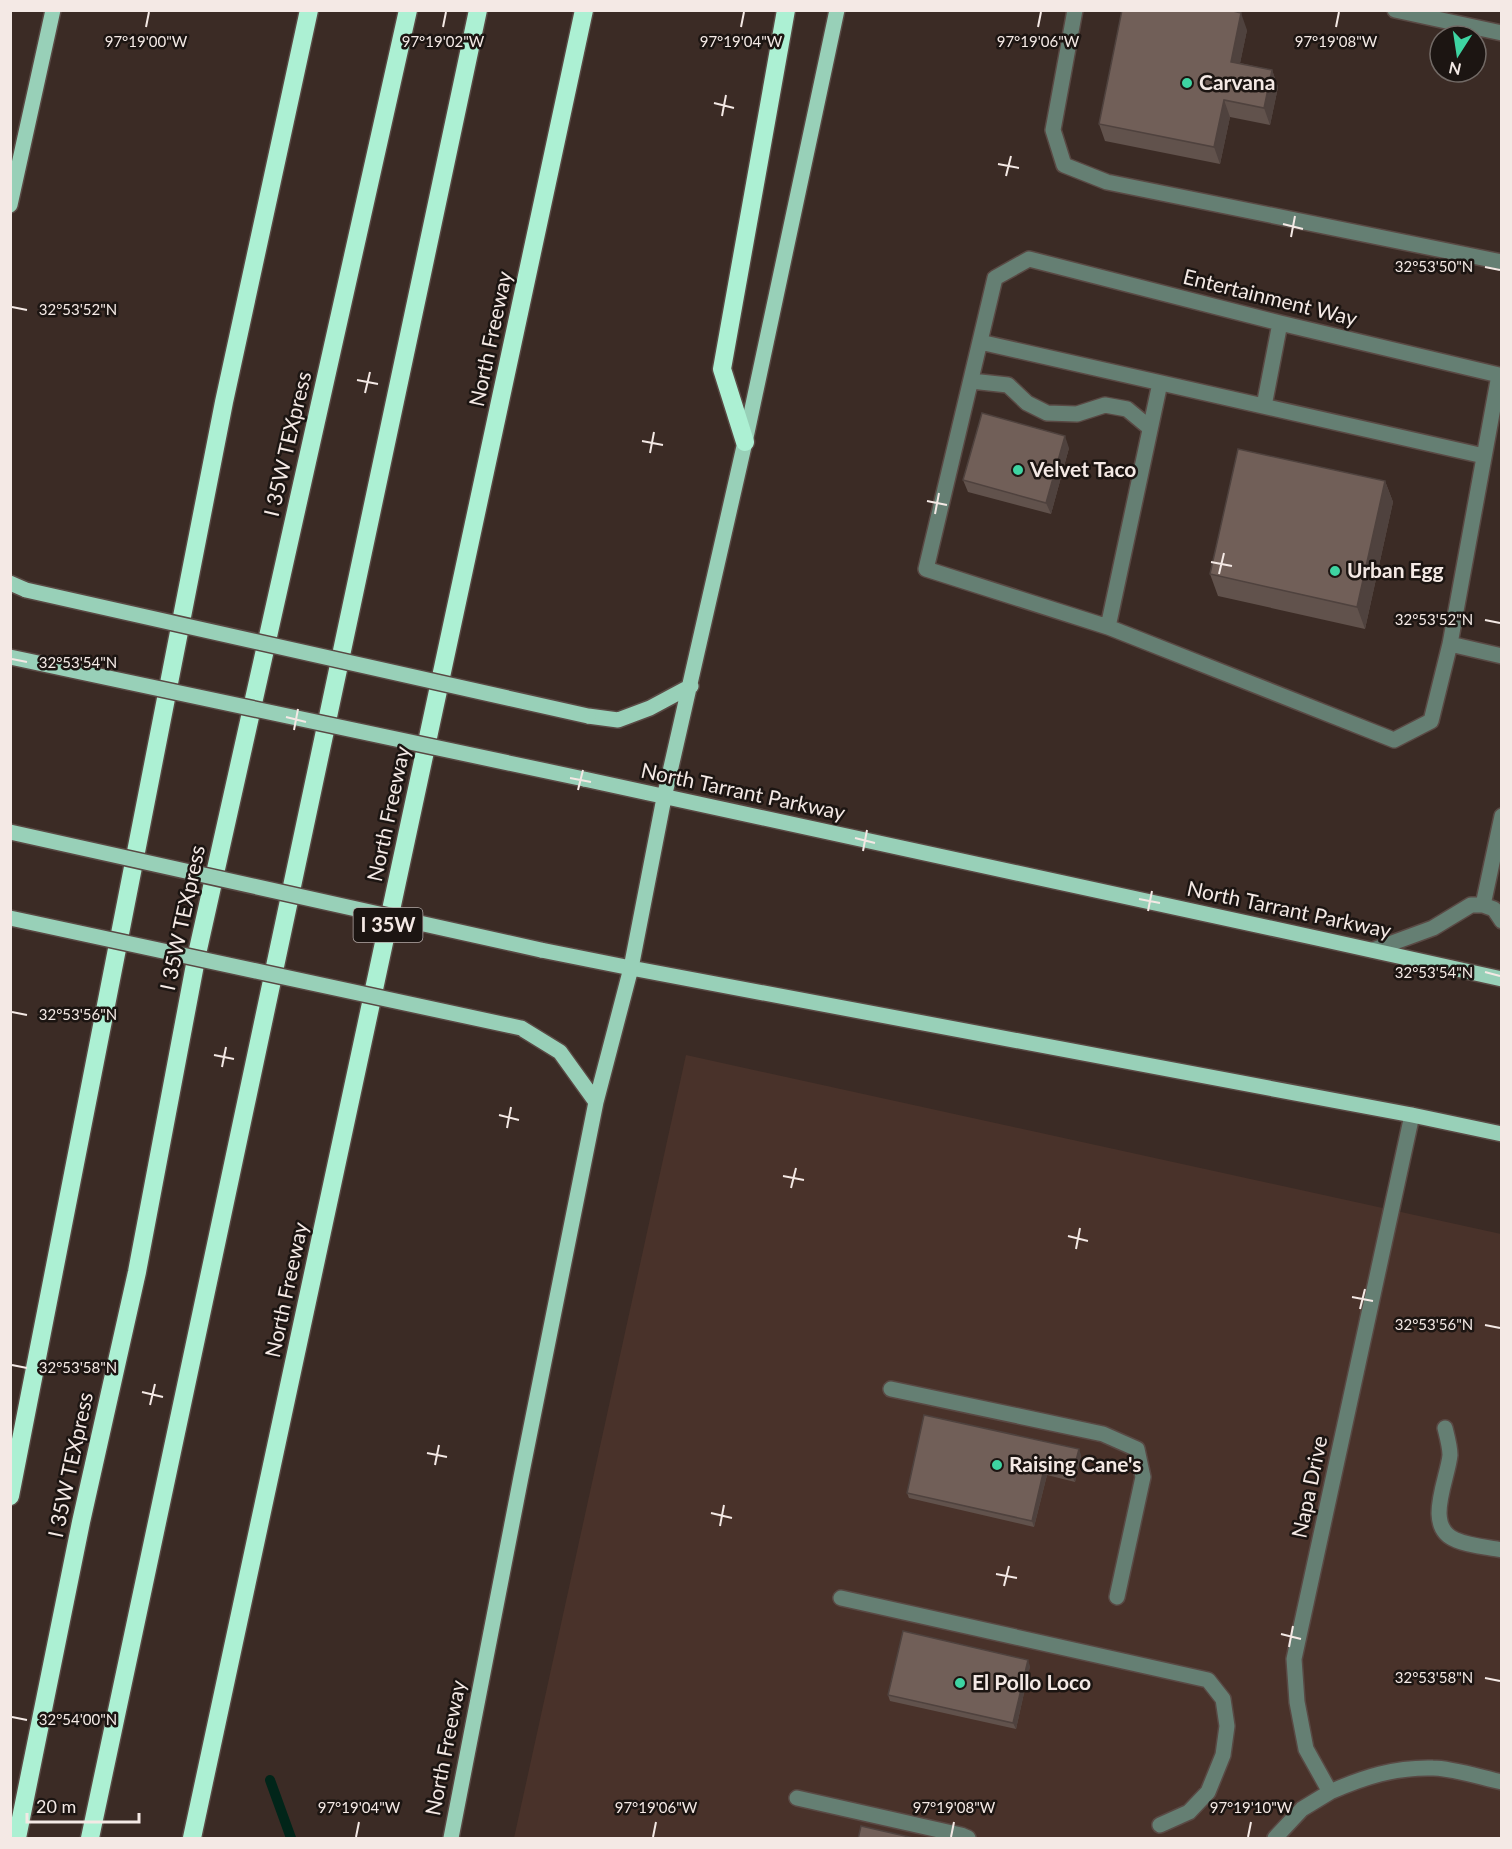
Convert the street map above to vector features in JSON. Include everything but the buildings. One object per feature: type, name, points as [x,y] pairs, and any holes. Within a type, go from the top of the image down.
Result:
[{"type":"highway","points":[[10,1496],[224,402],[309,10]]},
{"type":"highway","name":"I 35W TEXpress","points":[[17,1839],[81,1522],[137,1272],[197,954],[408,10]]},
{"type":"highway","points":[[90,1839],[478,10]]},
{"type":"highway","name":"North Freeway","points":[[192,1839],[584,10]]},
{"type":"highway","points":[[745,442],[722,369],[786,10]]},
{"type":"main road","points":[[10,206],[53,10]]},
{"type":"main road","name":"North Freeway","points":[[451,1839],[596,1102],[631,968],[664,798],[745,442],[837,10]]},
{"type":"main road","points":[[10,583],[26,590],[588,716],[618,720],[650,708],[691,686]]},
{"type":"main road","name":"North Tarrant Parkway","points":[[10,657],[584,779],[1502,979]]},
{"type":"main road","points":[[10,832],[541,950],[1502,1134]]},
{"type":"main road","points":[[10,918],[522,1028],[560,1052],[596,1102]]},
{"type":"street","points":[[1075,10],[1053,129],[1064,165],[1107,182],[1502,262]]},
{"type":"street","points":[[1395,10],[1502,33]]},
{"type":"street","name":"Entertainment Way","points":[[980,342],[995,278],[1029,259],[1500,375]]},
{"type":"street","points":[[1264,406],[1280,322]]},
{"type":"street","points":[[1484,456],[980,342],[926,569],[1108,627],[1394,740],[1431,721],[1450,644],[1500,375]]},
{"type":"street","points":[[971,381],[1008,385],[1027,403],[1047,413],[1077,414],[1105,405],[1126,409],[1150,428]]},
{"type":"street","points":[[1108,627],[1160,383]]},
{"type":"street","points":[[1450,644],[1502,656]]},
{"type":"street","points":[[1483,904],[1502,816]]},
{"type":"street","points":[[1373,950],[1433,928],[1471,905],[1483,904],[1494,909],[1502,921]]},
{"type":"street","name":"Napa Drive","points":[[1330,1792],[1306,1749],[1297,1702],[1294,1659],[1412,1115]]},
{"type":"street","points":[[891,1389],[1102,1434],[1137,1449],[1143,1477],[1117,1597]]},
{"type":"street","points":[[1445,1428],[1450,1454],[1439,1503],[1439,1522],[1447,1535],[1455,1540],[1502,1550]]},
{"type":"street","points":[[841,1598],[1208,1680],[1223,1698],[1227,1726],[1222,1755],[1208,1792],[1189,1812],[1160,1825]]},
{"type":"street","points":[[1275,1839],[1302,1809],[1360,1778],[1391,1771],[1435,1768],[1502,1782]]},
{"type":"street","points":[[797,1798],[962,1835],[968,1839]]},
{"type":"shaded area","points":[[686,1055],[1501,1234],[1501,1838],[514,1838]]},
{"type":"waterway","points":[[270,1780],[291,1838]]},
{"type":"place","name":"Carvana","points":[[1187,83]]},
{"type":"place","name":"Velvet Taco","points":[[1018,470]]},
{"type":"place","name":"Urban Egg","points":[[1335,571]]},
{"type":"place","name":"Raising Cane's","points":[[997,1465]]},
{"type":"place","name":"El Pollo Loco","points":[[960,1683]]}]
